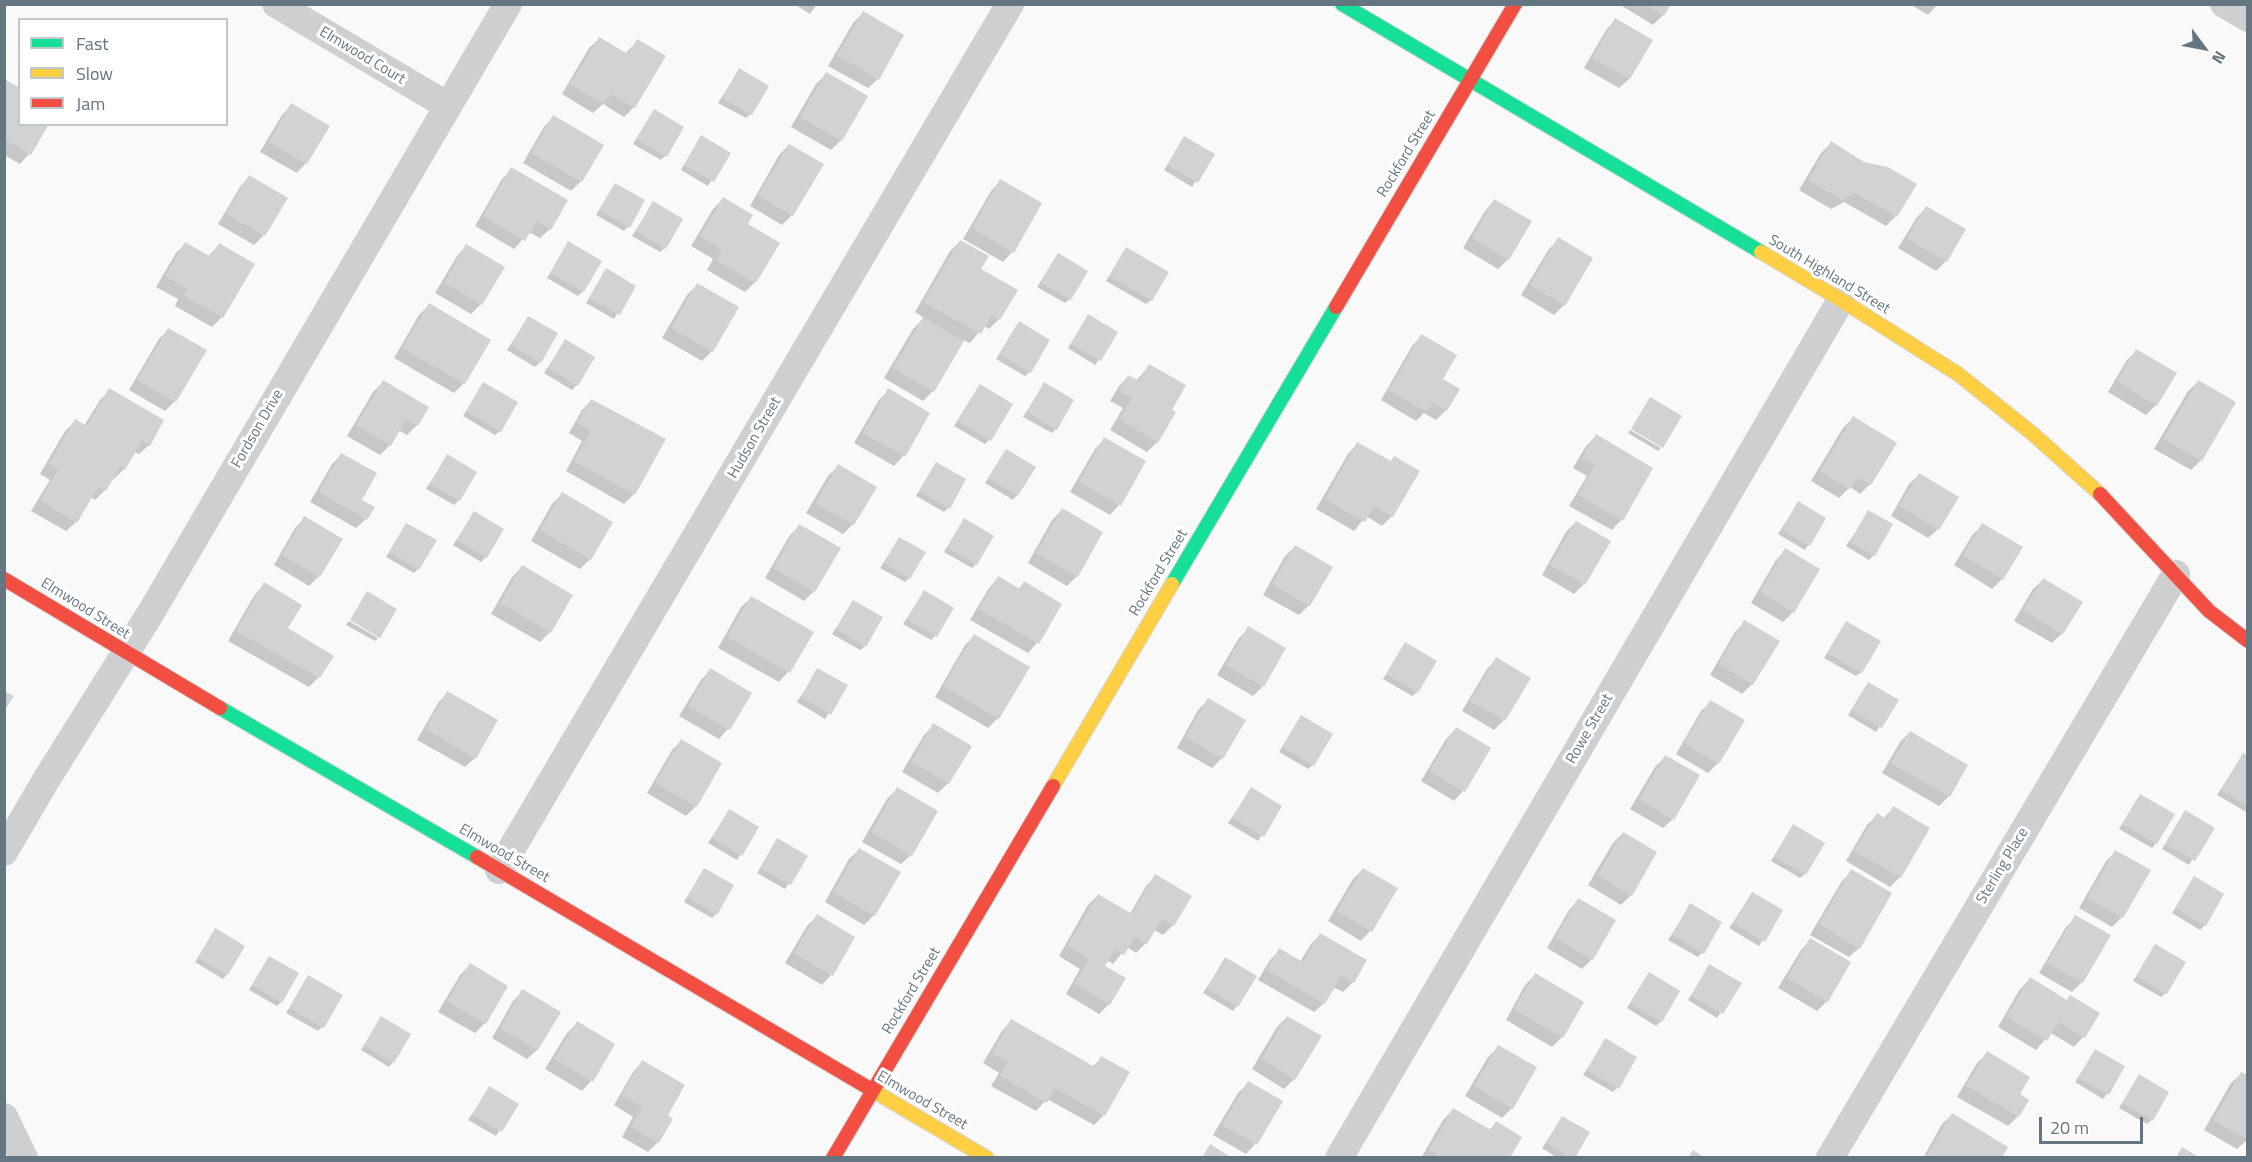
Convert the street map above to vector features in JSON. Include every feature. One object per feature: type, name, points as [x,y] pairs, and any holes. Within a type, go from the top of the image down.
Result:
[{"type":"street","name":"Elmwood Court","points":[[276,4],[448,106]]},
{"type":"street","name":"Fordson Drive","points":[[4,852],[125,653],[508,4]]},
{"type":"street","name":"Hudson Street","points":[[499,870],[1010,4]]},
{"type":"street","name":"South Highland Street","points":[[1342,4],[1841,300],[1958,374],[2033,434],[2108,501],[2209,611],[2247,641]]},
{"type":"street","name":"Rockford Street","points":[[833,1158],[1515,4]]},
{"type":"street","points":[[2224,4],[2247,18]]},
{"type":"street","name":"Rowe Street","points":[[1339,1158],[1841,300]]},
{"type":"street","name":"Sterling Place","points":[[1830,1158],[2176,573]]},
{"type":"street","name":"Elmwood Street","points":[[4,579],[125,653],[499,870],[987,1158]]},
{"type":"street","points":[[4,1118],[24,1158]]},
{"type":"building","points":[[1645,4],[1671,4],[1664,16]]},
{"type":"building","points":[[863,11],[904,35],[879,80],[837,55]]},
{"type":"building","points":[[1615,18],[1653,40],[1630,79],[1592,58]]},
{"type":"building","points":[[599,37],[628,54],[637,39],[666,56],[635,108],[611,94],[604,104],[570,84]]},
{"type":"building","points":[[739,68],[769,86],[752,115],[722,98]]},
{"type":"building","points":[[826,72],[868,96],[842,141],[800,117]]},
{"type":"building","points":[[4,79],[18,87],[18,126],[48,126],[31,155],[7,141],[4,146]]},
{"type":"building","points":[[291,103],[330,126],[307,164],[269,142]]},
{"type":"building","points":[[654,109],[684,127],[667,157],[636,139]]},
{"type":"building","points":[[553,115],[604,145],[582,182],[531,153]]},
{"type":"building","points":[[701,135],[731,153],[714,182],[684,165]]},
{"type":"building","points":[[1184,136],[1215,154],[1198,183],[1167,165]]},
{"type":"building","points":[[1831,141],[1864,162],[1888,167],[1917,184],[1897,217],[1855,193],[1842,200],[1808,180]]},
{"type":"building","points":[[789,144],[824,164],[793,216],[758,195]]},
{"type":"building","points":[[511,167],[568,200],[551,230],[537,221],[525,241],[483,216]]},
{"type":"building","points":[[249,175],[288,198],[265,236],[226,214]]},
{"type":"building","points":[[1000,179],[1042,203],[1014,253],[972,228]]},
{"type":"building","points":[[615,183],[645,200],[630,228],[599,210]]},
{"type":"building","points":[[723,197],[753,215],[748,224],[780,243],[756,283],[716,260],[722,249],[700,236]]},
{"type":"building","points":[[1494,199],[1532,221],[1509,260],[1472,238]]},
{"type":"building","points":[[653,201],[683,219],[666,249],[636,231]]},
{"type":"building","points":[[1926,206],[1966,229],[1947,262],[1907,238]]},
{"type":"building","points":[[1558,237],[1593,258],[1565,306],[1530,285]]},
{"type":"building","points":[[960,240],[989,256],[981,269],[1018,290],[1000,320],[992,315],[981,334],[923,302]]},
{"type":"building","points":[[568,241],[602,261],[584,292],[550,273]]},
{"type":"building","points":[[185,242],[211,257],[219,243],[255,264],[223,318],[183,295],[187,289],[165,276]]},
{"type":"building","points":[[466,244],[505,267],[482,305],[444,283]]},
{"type":"building","points":[[1126,247],[1169,272],[1152,301],[1109,276]]},
{"type":"building","points":[[1058,253],[1088,271],[1071,300],[1040,282]]},
{"type":"building","points":[[606,268],[636,286],[620,315],[589,298]]},
{"type":"building","points":[[697,283],[739,307],[713,352],[671,328]]},
{"type":"building","points":[[429,303],[491,340],[465,384],[402,348]]},
{"type":"building","points":[[1088,314],[1118,332],[1101,361],[1071,344]]},
{"type":"building","points":[[528,316],[558,333],[541,363],[511,345]]},
{"type":"building","points":[[923,317],[964,341],[934,392],[893,368]]},
{"type":"building","points":[[1019,321],[1050,340],[1031,373],[999,354]]},
{"type":"building","points":[[168,328],[207,350],[176,402],[137,380]]},
{"type":"building","points":[[1421,334],[1457,355],[1443,379],[1460,389],[1447,411],[1433,403],[1427,412],[1389,390]]},
{"type":"building","points":[[565,339],[595,357],[578,386],[548,368]]},
{"type":"building","points":[[2136,349],[2177,373],[2157,406],[2117,381]]},
{"type":"building","points":[[1149,364],[1186,385],[1172,410],[1176,412],[1158,443],[1119,419],[1132,398],[1119,391],[1128,375],[1139,381]]},
{"type":"building","points":[[383,380],[429,407],[418,426],[406,419],[391,446],[356,425]]},
{"type":"building","points":[[2198,380],[2236,402],[2202,461],[2163,439]]},
{"type":"building","points":[[483,382],[518,402],[501,432],[466,411]]},
{"type":"building","points":[[1044,382],[1074,400],[1057,430],[1027,412]]},
{"type":"building","points":[[980,384],[1013,404],[991,441],[957,421]]},
{"type":"building","points":[[109,388],[164,420],[150,446],[142,441],[125,470],[120,467],[106,491],[98,487],[77,523],[40,500],[59,469],[49,464],[75,419],[87,426]]},
{"type":"building","points":[[888,388],[930,413],[905,457],[863,433]]},
{"type":"building","points":[[1650,397],[1682,416],[1663,448],[1631,429]]},
{"type":"building","points":[[591,399],[666,439],[635,495],[574,461],[591,430],[577,423]]},
{"type":"building","points":[[1853,416],[1897,443],[1871,485],[1858,477],[1850,489],[1820,471]]},
{"type":"building","points":[[1596,434],[1653,468],[1623,521],[1578,495],[1595,465],[1582,458]]},
{"type":"building","points":[[1104,437],[1146,461],[1121,506],[1079,482]]},
{"type":"building","points":[[1357,442],[1391,461],[1394,456],[1420,471],[1393,517],[1374,506],[1365,522],[1325,499]]},
{"type":"building","points":[[1006,449],[1036,467],[1018,496],[988,478]]},
{"type":"building","points":[[341,453],[377,473],[362,500],[375,507],[367,520],[319,492]]},
{"type":"building","points":[[447,454],[477,472],[460,501],[430,484]]},
{"type":"building","points":[[936,462],[966,479],[950,509],[919,491]]},
{"type":"building","points":[[838,464],[877,487],[854,525],[815,503]]},
{"type":"building","points":[[1919,473],[1959,497],[1939,530],[1899,506]]},
{"type":"building","points":[[562,492],[613,522],[591,560],[540,530]]},
{"type":"building","points":[[1798,501],[1826,518],[1810,546],[1782,530]]},
{"type":"building","points":[[1062,508],[1103,532],[1078,577],[1036,553]]},
{"type":"building","points":[[1868,510],[1893,524],[1875,556],[1850,542]]},
{"type":"building","points":[[474,511],[504,529],[487,558],[457,540]]},
{"type":"building","points":[[304,516],[343,539],[320,577],[282,555]]},
{"type":"building","points":[[964,518],[994,536],[977,565],[947,547]]},
{"type":"building","points":[[1576,521],[1611,541],[1585,585],[1550,565]]},
{"type":"building","points":[[406,523],[437,540],[419,570],[389,552]]},
{"type":"building","points":[[1982,523],[2023,547],[2003,580],[1963,555]]},
{"type":"building","points":[[799,524],[841,548],[815,592],[773,568]]},
{"type":"building","points":[[899,537],[926,552],[910,579],[884,563]]},
{"type":"building","points":[[1295,545],[1333,567],[1310,606],[1272,584]]},
{"type":"building","points":[[1785,548],[1820,569],[1794,613],[1760,592]]},
{"type":"building","points":[[522,565],[573,595],[551,633],[500,603]]},
{"type":"building","points":[[998,576],[1020,589],[1024,581],[1062,604],[1039,644],[979,609]]},
{"type":"building","points":[[2043,578],[2083,602],[2063,634],[2023,610]]},
{"type":"building","points":[[264,582],[302,605],[288,628],[334,656],[320,678],[236,631]]},
{"type":"building","points":[[924,590],[954,608],[937,637],[907,619]]},
{"type":"building","points":[[367,591],[397,609],[380,638],[350,620]]},
{"type":"building","points":[[751,596],[814,632],[790,673],[727,637]]},
{"type":"building","points":[[853,600],[883,617],[866,647],[836,629]]},
{"type":"building","points":[[1744,620],[1780,641],[1753,685],[1719,664]]},
{"type":"building","points":[[1846,621],[1881,641],[1862,673],[1827,653]]},
{"type":"building","points":[[1248,626],[1286,648],[1264,687],[1226,665]]},
{"type":"building","points":[[974,634],[1030,667],[999,719],[943,686]]},
{"type":"building","points":[[1405,642],[1437,661],[1418,693],[1386,674]]},
{"type":"building","points":[[1496,657],[1531,678],[1505,721],[1470,701]]},
{"type":"building","points":[[710,668],[752,693],[730,730],[688,706]]},
{"type":"building","points":[[817,668],[848,685],[831,715],[801,697]]},
{"type":"building","points":[[1868,682],[1899,700],[1882,728],[1851,710]]},
{"type":"building","points":[[4,691],[14,696],[4,711]]},
{"type":"building","points":[[447,691],[498,720],[476,759],[425,729]]},
{"type":"building","points":[[1208,698],[1246,720],[1223,759],[1185,737]]},
{"type":"building","points":[[1710,700],[1745,720],[1719,764],[1684,743]]},
{"type":"building","points":[[1301,715],[1333,734],[1314,766],[1282,747]]},
{"type":"building","points":[[933,723],[972,746],[949,784],[911,762]]},
{"type":"building","points":[[1456,727],[1491,748],[1465,792],[1430,771]]},
{"type":"building","points":[[1910,731],[1968,765],[1950,797],[1891,763]]},
{"type":"building","points":[[681,739],[722,763],[697,807],[655,783]]},
{"type":"building","points":[[2243,753],[2248,756],[2248,806],[2221,790]]},
{"type":"building","points":[[1665,755],[1700,775],[1674,820],[1639,799]]},
{"type":"building","points":[[897,787],[938,811],[912,856],[871,832]]},
{"type":"building","points":[[1251,787],[1282,806],[1264,837],[1232,818]]},
{"type":"building","points":[[2140,794],[2175,814],[2157,844],[2122,824]]},
{"type":"building","points":[[1893,806],[1930,828],[1901,878],[1854,851],[1877,813],[1886,819]]},
{"type":"building","points":[[729,809],[759,827],[742,856],[712,838]]},
{"type":"building","points":[[2185,810],[2215,828],[2195,861],[2165,844]]},
{"type":"building","points":[[1793,824],[1825,843],[1806,875],[1774,856]]},
{"type":"building","points":[[1623,832],[1657,852],[1632,896],[1597,875]]},
{"type":"building","points":[[777,838],[808,856],[791,885],[760,868]]},
{"type":"building","points":[[859,848],[901,872],[875,916],[833,892]]},
{"type":"building","points":[[2115,850],[2151,870],[2123,918],[2087,898]]},
{"type":"building","points":[[704,868],[734,885],[717,915],[687,897]]},
{"type":"building","points":[[1363,868],[1398,888],[1372,932],[1337,911]]},
{"type":"building","points":[[1851,869],[1892,893],[1860,949],[1819,924]]},
{"type":"building","points":[[1155,874],[1192,896],[1174,926],[1162,919],[1147,944],[1135,937],[1124,955],[1115,949],[1105,966],[1126,978],[1110,1005],[1074,983],[1089,959],[1067,946],[1098,894],[1132,914]]},
{"type":"building","points":[[2194,876],[2224,894],[2206,926],[2175,908]]},
{"type":"building","points":[[1752,892],[1783,910],[1765,942],[1733,923]]},
{"type":"building","points":[[1578,898],[1616,920],[1593,960],[1555,938]]},
{"type":"building","points":[[1690,903],[1722,922],[1704,954],[1672,935]]},
{"type":"building","points":[[817,914],[855,937],[833,976],[794,953]]},
{"type":"building","points":[[2075,915],[2111,935],[2083,983],[2047,963]]},
{"type":"building","points":[[215,928],[245,946],[228,975],[198,958]]},
{"type":"building","points":[[1320,933],[1367,960],[1354,983],[1341,976],[1325,1004],[1267,970],[1279,948],[1303,962]]},
{"type":"building","points":[[1810,938],[1851,962],[1828,1002],[1787,978]]},
{"type":"building","points":[[2155,944],[2186,962],[2167,994],[2136,976]]},
{"type":"building","points":[[269,956],[299,973],[282,1003],[252,985]]},
{"type":"building","points":[[1225,957],[1257,976],[1238,1007],[1207,988]]},
{"type":"building","points":[[470,963],[508,986],[486,1024],[447,1001]]},
{"type":"building","points":[[1709,964],[1742,983],[1723,1014],[1691,996]]},
{"type":"building","points":[[1649,972],[1680,991],[1662,1022],[1630,1003]]},
{"type":"building","points":[[1535,973],[1584,1002],[1563,1038],[1514,1009]]},
{"type":"building","points":[[308,975],[343,995],[324,1028],[289,1008]]},
{"type":"building","points":[[2030,977],[2067,1000],[2070,995],[2100,1013],[2085,1038],[2059,1022],[2047,1041],[2006,1017]]},
{"type":"building","points":[[522,989],[561,1012],[538,1050],[500,1028]]},
{"type":"building","points":[[381,1016],[411,1034],[394,1063],[364,1045]]},
{"type":"building","points":[[1287,1016],[1322,1036],[1295,1080],[1261,1059]]},
{"type":"building","points":[[1011,1019],[1095,1067],[1101,1056],[1130,1072],[1105,1116],[1055,1088],[1047,1103],[1000,1076],[1007,1062],[992,1053]]},
{"type":"building","points":[[577,1021],[615,1044],[593,1082],[554,1059]]},
{"type":"building","points":[[1605,1038],[1637,1057],[1619,1089],[1587,1070]]},
{"type":"building","points":[[1498,1045],[1537,1067],[1513,1109],[1474,1086]]},
{"type":"building","points":[[2095,1049],[2125,1066],[2109,1095],[2078,1078]]},
{"type":"building","points":[[1987,1051],[2030,1077],[2020,1094],[2029,1100],[2019,1117],[1966,1086]]},
{"type":"building","points":[[642,1060],[685,1085],[668,1115],[673,1119],[659,1143],[631,1127],[642,1107],[622,1095]]},
{"type":"building","points":[[2241,1072],[2248,1075],[2248,1140],[2213,1120]]},
{"type":"building","points":[[2139,1074],[2169,1092],[2153,1121],[2122,1103]]},
{"type":"building","points":[[1248,1081],[1283,1101],[1257,1145],[1222,1125]]},
{"type":"building","points":[[489,1086],[519,1104],[502,1132],[472,1115]]},
{"type":"building","points":[[1453,1108],[1491,1130],[1496,1121],[1522,1137],[1510,1158],[1442,1158],[1429,1150]]},
{"type":"building","points":[[1952,1113],[2008,1147],[2002,1158],[1925,1158]]},
{"type":"building","points":[[1562,1116],[1590,1132],[1575,1158],[1570,1158],[1546,1143]]},
{"type":"building","points":[[1210,1144],[1232,1158],[1202,1158]]},
{"type":"building","points":[[2182,1147],[2200,1158],[2176,1158]]},
{"type":"building","points":[[1693,1150],[1705,1158],[1688,1158]]},
{"type":"traffic: fast","points":[[1342,4],[1761,252]]},
{"type":"traffic: fast","points":[[1172,584],[1336,307]]},
{"type":"traffic: fast","points":[[220,708],[477,857]]},
{"type":"traffic: slow","points":[[1761,252],[1958,374],[2033,434],[2100,494]]},
{"type":"traffic: slow","points":[[1053,786],[1172,584]]},
{"type":"traffic: slow","points":[[872,1090],[987,1158]]},
{"type":"traffic: jam","points":[[1336,307],[1515,4]]},
{"type":"traffic: jam","points":[[2100,494],[2209,611],[2248,641]]},
{"type":"traffic: jam","points":[[4,579],[220,708]]},
{"type":"traffic: jam","points":[[833,1158],[1053,786]]},
{"type":"traffic: jam","points":[[477,857],[872,1090]]}]
